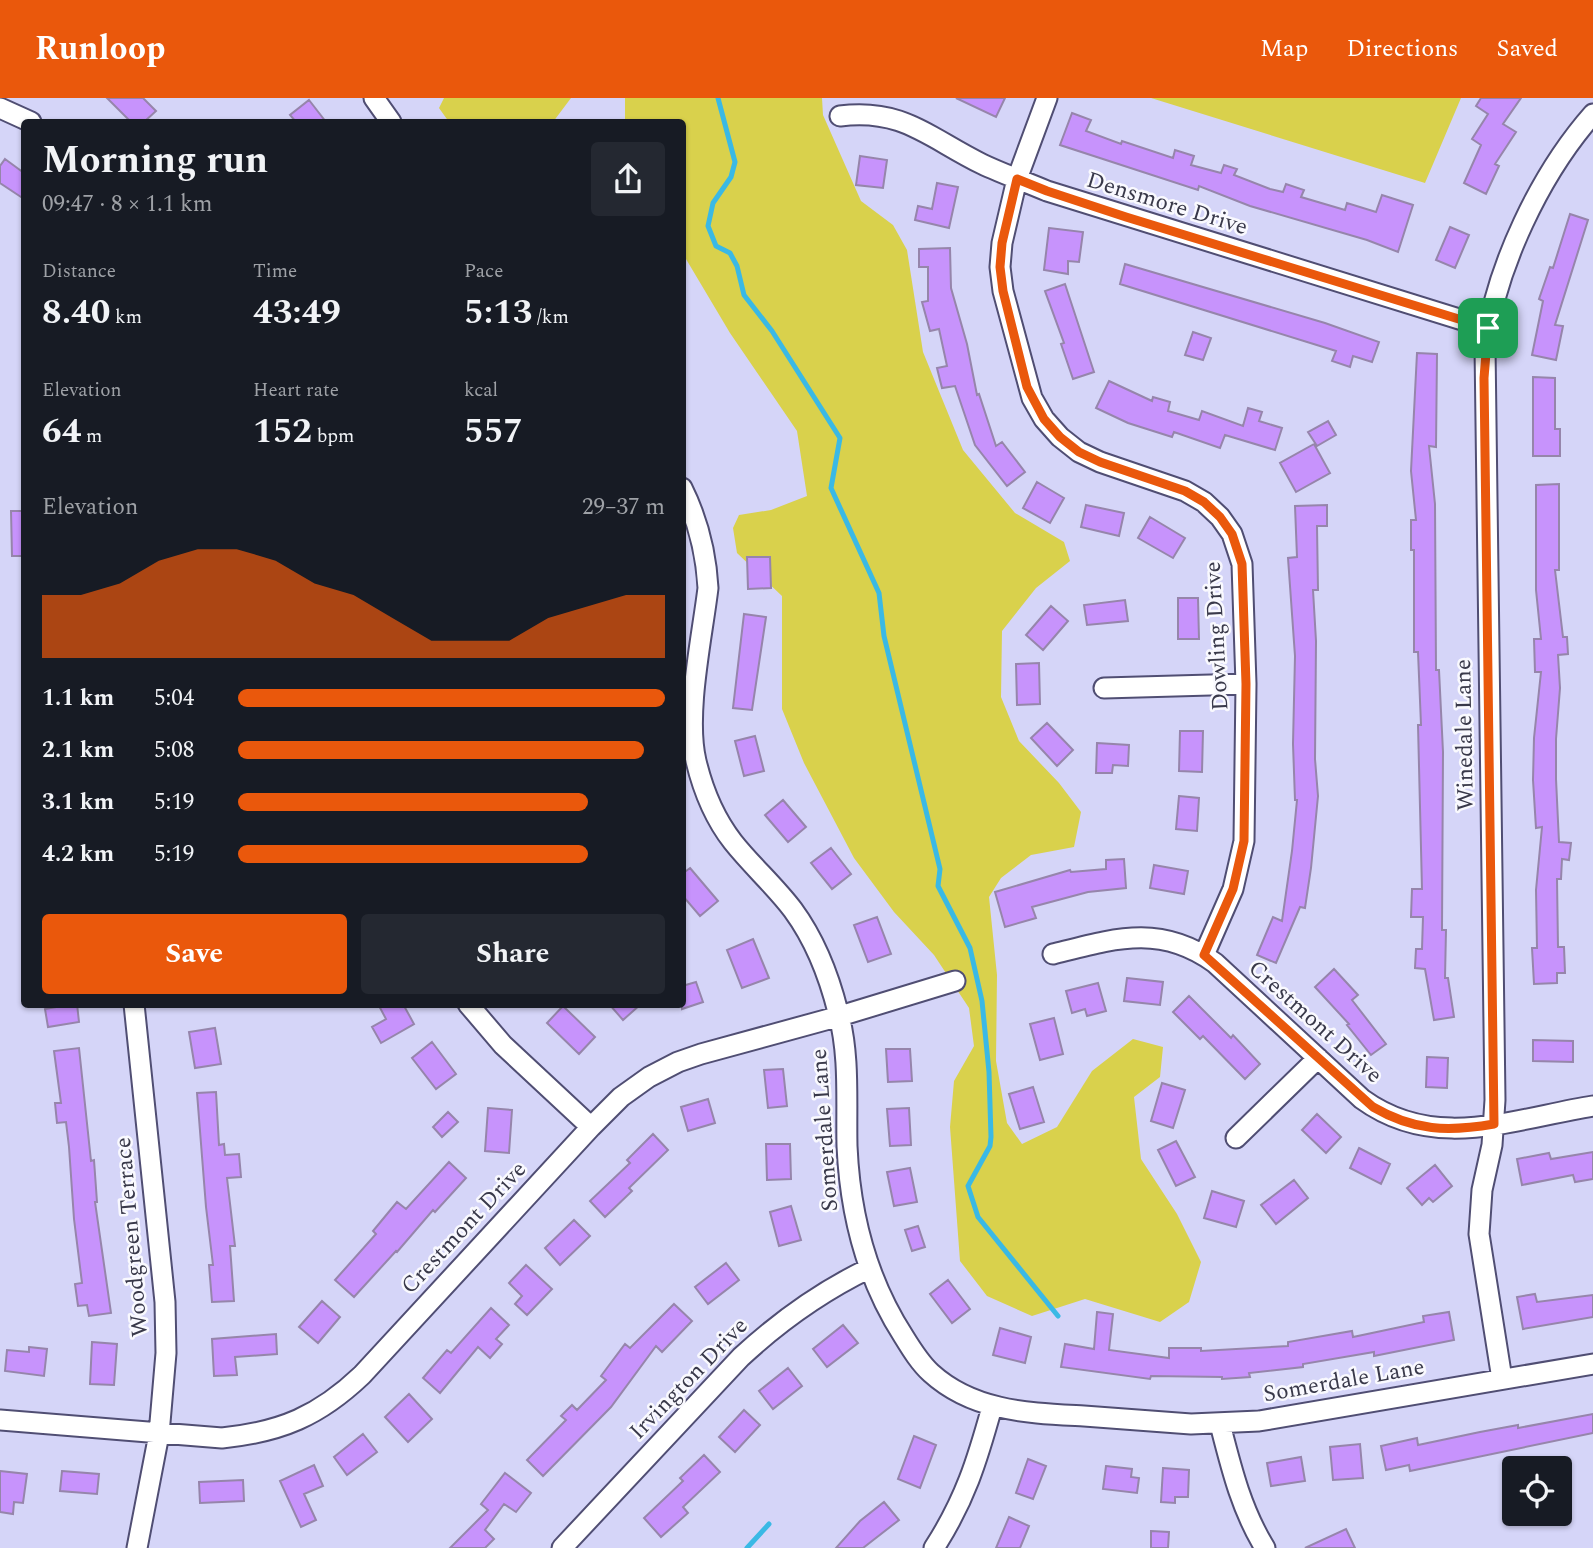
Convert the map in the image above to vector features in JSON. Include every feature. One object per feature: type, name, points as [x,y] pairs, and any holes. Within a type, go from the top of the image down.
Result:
[{"type":"street","points":[[374,98],[389,119]]},
{"type":"street","name":"Dowling Drive","points":[[1047,98],[1017,179],[1002,243],[1000,267],[1003,291],[1032,398],[1052,428],[1079,452],[1100,462],[1185,491],[1204,502],[1220,517],[1232,534],[1242,564],[1246,684],[1244,841],[1233,889],[1204,955]]},
{"type":"street","points":[[0,108],[24,119]]},
{"type":"street","name":"Densmore Drive","points":[[840,116],[879,114],[901,120],[984,165],[1047,191],[1488,328]]},
{"type":"street","name":"Winedale Lane","points":[[1502,1379],[1479,1234],[1482,1190],[1494,1124],[1484,378],[1488,328],[1510,256],[1553,166],[1593,114]]},
{"type":"street","name":"Somerdale Lane","points":[[686,497],[699,525],[708,588],[692,716],[694,746],[705,790],[717,817],[734,843],[785,899],[810,936],[819,955],[840,1016],[846,1056],[850,1191],[859,1233],[881,1296],[900,1332],[925,1366],[953,1389],[992,1407],[1047,1414],[1220,1424],[1325,1410],[1593,1364]]},
{"type":"street","points":[[1104,688],[1246,684]]},
{"type":"street","name":"Crestmont Drive","points":[[1052,954],[1109,940],[1141,936],[1172,941],[1204,955],[1362,1099],[1383,1113],[1406,1122],[1441,1129],[1463,1129],[1593,1106]]},
{"type":"street","name":"Crestmont Drive","points":[[0,1420],[222,1438],[253,1435],[304,1419],[340,1395],[591,1126],[621,1097],[649,1077],[701,1054],[955,981]]},
{"type":"street","name":"Woodgreen Terrace","points":[[134,1008],[165,1302],[166,1353],[159,1434],[137,1548]]},
{"type":"street","points":[[471,1008],[503,1045],[591,1126]]},
{"type":"street","points":[[1236,1138],[1318,1058]]},
{"type":"street","name":"Irvington Drive","points":[[562,1548],[741,1357],[770,1330],[832,1286],[870,1268]]},
{"type":"street","points":[[934,1548],[962,1501],[976,1467],[992,1407]]},
{"type":"street","points":[[1220,1424],[1235,1484],[1249,1519],[1265,1548]]},
{"type":"shaded area","points":[[444,98],[571,98],[555,119],[447,119],[439,108]]},
{"type":"shaded area","points":[[625,98],[822,98],[823,115],[861,201],[893,225],[907,250],[923,352],[963,450],[1015,513],[1064,542],[1070,561],[1036,588],[1002,631],[1001,697],[1019,741],[1059,783],[1081,812],[1074,847],[1031,855],[1001,878],[989,897],[997,975],[996,1061],[1007,1123],[1022,1144],[1057,1127],[1092,1071],[1133,1039],[1163,1047],[1160,1077],[1134,1097],[1141,1159],[1177,1214],[1201,1262],[1189,1302],[1160,1322],[1085,1299],[1032,1316],[987,1296],[960,1261],[950,1127],[954,1081],[974,1046],[969,1008],[934,955],[894,912],[854,858],[804,763],[782,709],[782,596],[737,553],[733,528],[739,515],[771,510],[807,496],[797,431],[730,333],[686,259],[686,119],[625,119]]},
{"type":"shaded area","points":[[1151,98],[1461,98],[1425,183]]},
{"type":"building","points":[[107,98],[143,98],[156,111],[147,119],[128,119]]},
{"type":"building","points":[[956,98],[1005,98],[996,117]]},
{"type":"building","points":[[1481,98],[1521,98],[1503,124],[1516,132],[1495,164],[1499,166],[1486,194],[1464,183],[1481,145],[1472,139],[1488,114],[1476,106]]},
{"type":"building","points":[[309,100],[324,119],[293,119],[290,115]]},
{"type":"building","points":[[1072,113],[1091,120],[1086,131],[1121,144],[1122,141],[1173,158],[1175,150],[1194,156],[1191,165],[1221,173],[1224,165],[1237,169],[1234,175],[1270,189],[1283,192],[1286,184],[1304,190],[1301,197],[1345,210],[1347,203],[1376,212],[1382,195],[1413,205],[1398,252],[1367,240],[1250,206],[1199,186],[1198,190],[1060,145]]},
{"type":"building","points":[[860,156],[887,160],[883,188],[856,185]]},
{"type":"building","points":[[5,159],[21,171],[21,197],[0,183],[0,166]]},
{"type":"building","points":[[937,183],[958,187],[949,228],[915,220],[918,206],[932,209]]},
{"type":"building","points":[[1570,214],[1588,220],[1555,325],[1563,326],[1556,360],[1532,355],[1543,301],[1539,299],[1550,267],[1553,268]]},
{"type":"building","points":[[1450,227],[1469,235],[1455,268],[1436,260]]},
{"type":"building","points":[[1049,228],[1083,232],[1079,262],[1068,261],[1068,274],[1044,270]]},
{"type":"building","points":[[950,248],[951,288],[967,344],[977,395],[979,394],[996,446],[1002,442],[1025,472],[1007,486],[975,445],[955,386],[942,388],[937,368],[947,366],[939,329],[930,331],[922,302],[928,301],[928,267],[919,267],[919,249]]},
{"type":"building","points":[[1125,264],[1325,323],[1379,342],[1372,362],[1353,356],[1350,367],[1332,361],[1336,351],[1120,284]]},
{"type":"building","points":[[1065,284],[1094,372],[1073,379],[1061,344],[1064,343],[1045,291]]},
{"type":"building","points":[[1193,332],[1211,338],[1203,360],[1185,355]]},
{"type":"building","points":[[1417,353],[1437,354],[1436,447],[1429,446],[1435,504],[1436,670],[1439,670],[1443,752],[1442,930],[1446,930],[1445,978],[1448,978],[1454,1017],[1434,1020],[1425,969],[1415,968],[1416,949],[1422,949],[1423,917],[1411,917],[1412,889],[1422,889],[1418,725],[1421,725],[1418,652],[1414,652],[1414,550],[1411,550],[1411,520],[1416,520],[1411,471]]},
{"type":"building","points":[[1533,377],[1555,378],[1555,429],[1560,429],[1560,456],[1533,456]]},
{"type":"building","points":[[1109,381],[1152,401],[1153,397],[1170,402],[1168,411],[1199,420],[1202,411],[1243,426],[1248,408],[1262,412],[1259,421],[1282,428],[1275,450],[1225,435],[1220,448],[1174,432],[1172,437],[1128,423],[1096,408]]},
{"type":"building","points":[[1328,421],[1336,435],[1317,446],[1308,432]]},
{"type":"building","points":[[1314,444],[1330,473],[1296,492],[1280,463]]},
{"type":"building","points":[[1037,482],[1064,498],[1050,523],[1023,508]]},
{"type":"building","points":[[1559,484],[1559,570],[1555,570],[1563,637],[1567,637],[1568,654],[1558,655],[1560,688],[1556,779],[1559,842],[1571,843],[1569,860],[1562,859],[1561,879],[1557,879],[1558,947],[1564,947],[1565,973],[1557,973],[1557,983],[1534,984],[1532,948],[1537,948],[1536,890],[1542,827],[1536,828],[1533,780],[1534,738],[1541,672],[1535,672],[1534,639],[1541,639],[1536,590],[1536,485]]},
{"type":"building","points":[[1086,505],[1124,513],[1119,536],[1081,527]]},
{"type":"building","points":[[1327,505],[1327,526],[1317,526],[1318,590],[1313,590],[1316,641],[1315,759],[1318,796],[1311,868],[1305,908],[1300,907],[1276,963],[1257,955],[1273,917],[1282,921],[1297,800],[1293,744],[1295,656],[1288,558],[1297,557],[1295,506]]},
{"type":"building","points":[[11,511],[21,511],[21,556],[12,556]]},
{"type":"building","points":[[1150,517],[1185,538],[1173,558],[1138,538]]},
{"type":"building","points":[[747,557],[770,557],[771,588],[748,589]]},
{"type":"building","points":[[1178,598],[1198,598],[1199,639],[1178,639]]},
{"type":"building","points":[[1125,600],[1128,621],[1087,625],[1084,605]]},
{"type":"building","points":[[1051,606],[1068,621],[1043,650],[1026,635]]},
{"type":"building","points":[[744,614],[766,617],[752,710],[733,708]]},
{"type":"building","points":[[1039,663],[1040,704],[1017,705],[1016,664]]},
{"type":"building","points":[[1047,723],[1073,750],[1057,766],[1031,738]]},
{"type":"building","points":[[1180,731],[1203,731],[1202,772],[1179,771]]},
{"type":"building","points":[[755,736],[764,771],[744,776],[735,741]]},
{"type":"building","points":[[1097,743],[1129,745],[1128,766],[1113,765],[1112,773],[1096,773]]},
{"type":"building","points":[[1179,796],[1199,798],[1197,831],[1176,829]]},
{"type":"building","points":[[783,800],[806,827],[788,842],[765,815]]},
{"type":"building","points":[[831,848],[851,874],[832,889],[811,863]]},
{"type":"building","points":[[1124,859],[1126,888],[1088,892],[1032,907],[1036,918],[1005,927],[995,892],[1070,870],[1106,869],[1106,860]]},
{"type":"building","points":[[1154,865],[1188,871],[1184,894],[1150,888]]},
{"type":"building","points":[[690,868],[718,901],[700,916],[686,900],[686,871]]},
{"type":"building","points":[[877,917],[891,954],[868,962],[854,925]]},
{"type":"building","points":[[753,939],[769,978],[742,988],[727,950]]},
{"type":"building","points":[[1334,969],[1358,995],[1352,1000],[1386,1044],[1371,1055],[1347,1025],[1349,1024],[1315,987]]},
{"type":"building","points":[[1127,978],[1163,982],[1160,1005],[1124,1001]]},
{"type":"building","points":[[696,982],[703,1002],[686,1008],[686,985]]},
{"type":"building","points":[[1098,983],[1106,1011],[1087,1016],[1085,1009],[1072,1013],[1066,991]]},
{"type":"building","points":[[1189,996],[1231,1038],[1233,1035],[1260,1064],[1245,1079],[1203,1036],[1200,1039],[1173,1012]]},
{"type":"building","points":[[77,1008],[79,1022],[48,1027],[45,1009]]},
{"type":"building","points":[[380,1008],[405,1008],[414,1024],[381,1043],[372,1027],[386,1019]]},
{"type":"building","points":[[561,1008],[565,1008],[595,1037],[579,1054],[547,1023]]},
{"type":"building","points":[[612,1008],[636,1008],[623,1020]]},
{"type":"building","points":[[1054,1018],[1063,1054],[1040,1060],[1030,1024]]},
{"type":"building","points":[[215,1028],[221,1064],[195,1068],[189,1032]]},
{"type":"building","points":[[1533,1040],[1573,1041],[1573,1062],[1533,1061]]},
{"type":"building","points":[[432,1042],[456,1074],[436,1089],[412,1058]]},
{"type":"building","points":[[79,1048],[91,1161],[94,1160],[95,1202],[111,1313],[89,1316],[87,1305],[78,1306],[75,1284],[82,1283],[69,1147],[66,1122],[57,1123],[55,1103],[61,1103],[54,1051]]},
{"type":"building","points":[[886,1049],[910,1049],[912,1081],[888,1082]]},
{"type":"building","points":[[1427,1057],[1448,1058],[1447,1088],[1426,1087]]},
{"type":"building","points":[[783,1069],[787,1106],[768,1108],[764,1070]]},
{"type":"building","points":[[1162,1083],[1185,1090],[1173,1128],[1151,1121]]},
{"type":"building","points":[[1033,1087],[1044,1122],[1020,1129],[1009,1094]]},
{"type":"building","points":[[216,1092],[219,1145],[224,1144],[225,1155],[239,1154],[241,1177],[227,1178],[235,1246],[230,1246],[234,1301],[212,1302],[209,1265],[213,1265],[197,1093]]},
{"type":"building","points":[[708,1099],[715,1123],[688,1131],[681,1107]]},
{"type":"building","points":[[488,1108],[512,1110],[509,1153],[485,1151]]},
{"type":"building","points":[[909,1108],[911,1145],[890,1146],[887,1109]]},
{"type":"building","points":[[448,1112],[458,1122],[442,1137],[433,1127]]},
{"type":"building","points":[[1317,1114],[1341,1137],[1326,1153],[1302,1130]]},
{"type":"building","points":[[653,1134],[668,1150],[629,1188],[632,1191],[605,1217],[590,1201],[630,1163],[627,1160]]},
{"type":"building","points":[[1176,1141],[1195,1177],[1176,1186],[1158,1150]]},
{"type":"building","points":[[766,1144],[790,1144],[791,1179],[767,1180]]},
{"type":"building","points":[[1359,1148],[1390,1164],[1381,1184],[1350,1168]]},
{"type":"building","points":[[1593,1152],[1593,1179],[1575,1182],[1573,1175],[1522,1185],[1517,1159],[1549,1153],[1551,1159]]},
{"type":"building","points":[[449,1162],[466,1178],[354,1297],[335,1280],[376,1234],[373,1231],[397,1202],[406,1209]]},
{"type":"building","points":[[1435,1165],[1452,1186],[1433,1202],[1429,1198],[1422,1205],[1407,1188]]},
{"type":"building","points":[[910,1168],[917,1202],[894,1206],[887,1172]]},
{"type":"building","points":[[1294,1180],[1308,1198],[1276,1224],[1261,1205]]},
{"type":"building","points":[[1212,1191],[1244,1201],[1236,1227],[1204,1218]]},
{"type":"building","points":[[791,1206],[801,1240],[779,1246],[770,1212]]},
{"type":"building","points":[[574,1220],[590,1236],[560,1265],[545,1248]]},
{"type":"building","points":[[918,1226],[925,1247],[912,1251],[905,1230]]},
{"type":"building","points":[[726,1263],[739,1280],[708,1304],[695,1287]]},
{"type":"building","points":[[526,1265],[552,1289],[527,1315],[515,1304],[522,1296],[509,1283]]},
{"type":"building","points":[[948,1280],[970,1309],[952,1323],[930,1294]]},
{"type":"building","points":[[1535,1294],[1537,1302],[1593,1295],[1593,1317],[1523,1329],[1517,1297]]},
{"type":"building","points":[[322,1301],[340,1317],[318,1343],[299,1327]]},
{"type":"building","points":[[674,1304],[692,1321],[662,1352],[656,1346],[611,1407],[543,1476],[527,1460],[566,1420],[561,1416],[572,1405],[577,1410],[606,1380],[601,1376],[625,1344],[630,1348]]},
{"type":"building","points":[[491,1308],[509,1325],[496,1339],[502,1344],[490,1358],[478,1347],[440,1393],[423,1378],[447,1350],[451,1353]]},
{"type":"building","points":[[1097,1312],[1113,1314],[1109,1350],[1169,1358],[1169,1348],[1201,1348],[1201,1351],[1288,1346],[1288,1342],[1352,1331],[1353,1337],[1424,1322],[1423,1316],[1449,1312],[1454,1340],[1374,1356],[1374,1352],[1303,1364],[1303,1367],[1249,1373],[1250,1377],[1222,1379],[1151,1376],[1150,1379],[1061,1367],[1065,1344],[1094,1349]]},
{"type":"building","points":[[843,1325],[858,1343],[827,1367],[813,1349]]},
{"type":"building","points":[[1000,1328],[1031,1337],[1025,1363],[993,1355]]},
{"type":"building","points":[[276,1334],[277,1354],[235,1357],[237,1375],[214,1376],[212,1339]]},
{"type":"building","points":[[92,1342],[117,1344],[114,1385],[90,1384]]},
{"type":"building","points":[[29,1347],[47,1349],[44,1376],[5,1371],[7,1350],[29,1352]]},
{"type":"building","points":[[788,1368],[802,1386],[773,1409],[759,1391]]},
{"type":"building","points":[[409,1394],[432,1419],[408,1442],[385,1417]]},
{"type":"building","points":[[744,1410],[760,1425],[735,1452],[719,1437]]},
{"type":"building","points":[[1593,1414],[1593,1433],[1410,1471],[1409,1465],[1386,1470],[1381,1446],[1417,1438],[1418,1445],[1518,1425],[1518,1428]]},
{"type":"building","points":[[363,1434],[377,1452],[347,1475],[334,1457]]},
{"type":"building","points":[[914,1436],[936,1445],[920,1488],[898,1479]]},
{"type":"building","points":[[1360,1444],[1363,1478],[1333,1480],[1330,1447]]},
{"type":"building","points":[[704,1455],[720,1472],[683,1507],[688,1513],[661,1537],[644,1518],[683,1481],[680,1478]]},
{"type":"building","points":[[1301,1457],[1305,1481],[1271,1486],[1267,1463]]},
{"type":"building","points":[[1028,1459],[1046,1466],[1033,1499],[1016,1493]]},
{"type":"building","points":[[314,1465],[323,1486],[304,1494],[316,1520],[301,1527],[280,1481]]},
{"type":"building","points":[[1106,1466],[1132,1469],[1131,1477],[1139,1478],[1137,1493],[1103,1489]]},
{"type":"building","points":[[1163,1468],[1189,1470],[1188,1497],[1175,1497],[1175,1503],[1161,1502]]},
{"type":"building","points":[[0,1471],[27,1474],[23,1503],[14,1502],[13,1514],[0,1512]]},
{"type":"building","points":[[62,1471],[99,1474],[97,1494],[60,1491]]},
{"type":"building","points":[[505,1473],[531,1493],[516,1512],[504,1504],[485,1530],[494,1539],[485,1548],[450,1548],[488,1510],[481,1504]]},
{"type":"building","points":[[243,1480],[244,1501],[200,1503],[199,1482]]},
{"type":"building","points":[[884,1502],[899,1520],[863,1548],[836,1548],[860,1521]]},
{"type":"building","points":[[1009,1517],[1029,1526],[1020,1548],[996,1548]]},
{"type":"building","points":[[1346,1529],[1355,1548],[1305,1548]]},
{"type":"building","points":[[1151,1531],[1169,1532],[1168,1548],[1151,1548]]},
{"type":"waterway","points":[[718,98],[735,162],[731,177],[713,203],[708,226],[716,246],[730,253],[737,266],[744,295],[772,331],[840,438],[831,488],[879,593],[884,636],[940,869],[938,886],[970,948],[982,1001],[989,1072],[991,1137],[990,1146],[968,1186],[978,1217],[1058,1316]]},
{"type":"waterway","points":[[747,1548],[769,1524]]},
{"type":"route","points":[[1017,179],[1126,217],[1488,328],[1484,378],[1494,1124],[1441,1129],[1406,1122],[1383,1113],[1362,1099],[1204,955],[1233,889],[1244,841],[1246,684],[1240,554],[1232,534],[1220,517],[1204,502],[1185,491],[1100,462],[1079,452],[1060,437],[1044,419],[1027,387],[1003,291],[1000,267],[1002,243],[1017,179]]}]
